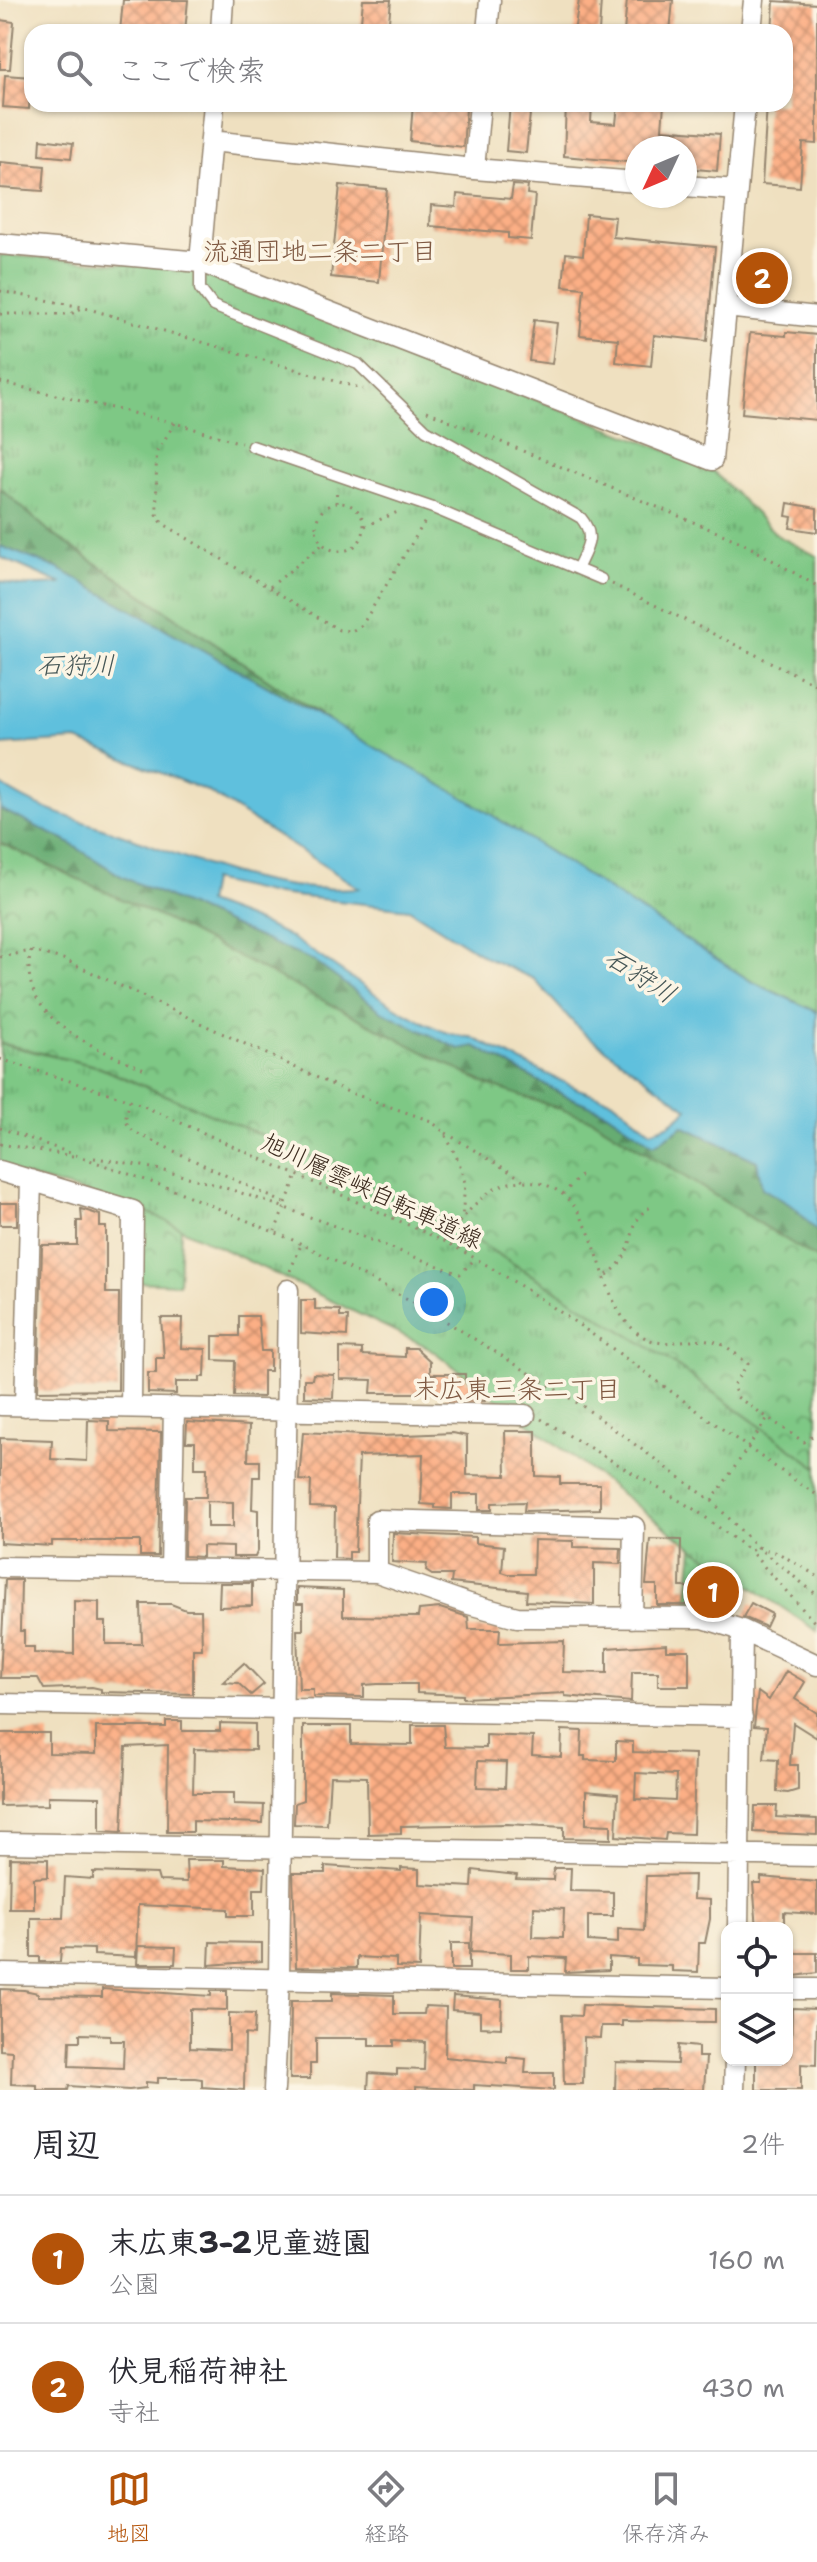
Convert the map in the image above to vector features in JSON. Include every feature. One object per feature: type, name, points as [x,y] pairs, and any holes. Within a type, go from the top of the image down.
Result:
[{"type":"street","points":[[222,24],[223,0]]},
{"type":"street","points":[[488,24],[490,0]]},
{"type":"street","points":[[752,24],[754,0]]},
{"type":"street","points":[[200,262],[213,112]]},
{"type":"street","points":[[474,169],[479,112]]},
{"type":"street","points":[[0,244],[200,262],[712,460],[744,112]]},
{"type":"street","points":[[211,141],[474,169],[625,181]]},
{"type":"street","points":[[697,187],[737,190]]},
{"type":"street","points":[[726,307],[817,317]]},
{"type":"street","points":[[0,1171],[133,1211],[131,1406]]},
{"type":"street","points":[[25,1406],[31,1180]]},
{"type":"street","points":[[274,2090],[279,1979],[288,1281]]},
{"type":"street","points":[[0,1405],[525,1415]]},
{"type":"street","points":[[171,1569],[174,1407]]},
{"type":"street","points":[[377,1572],[377,1520],[634,1527],[632,1618]]},
{"type":"street","points":[[0,1567],[377,1572],[517,1617],[703,1618],[742,1630],[817,1665]]},
{"type":"street","points":[[738,1922],[742,1630]]},
{"type":"street","points":[[0,1704],[742,1717]]},
{"type":"street","points":[[0,1843],[817,1856]]},
{"type":"street","points":[[0,1974],[721,1988]]},
{"type":"street","points":[[793,1989],[817,1989]]},
{"type":"street","points":[[734,2090],[735,2066]]},
{"type":"lane","points":[[200,262],[200,289],[213,306],[358,364],[426,430],[581,518],[591,534],[591,541],[578,567]]},
{"type":"lane","points":[[252,446],[433,508],[601,579]]},
{"type":"path","points":[[0,314],[71,314],[82,307]]},
{"type":"path","points":[[0,382],[175,423],[252,446]]},
{"type":"path","points":[[175,423],[156,453],[159,519],[339,630],[358,629],[433,508]]},
{"type":"path","points":[[365,526],[419,503]]},
{"type":"path","points":[[329,506],[352,506],[365,526],[360,542],[354,548],[338,551],[323,544],[316,523],[329,506]]},
{"type":"path","points":[[270,587],[323,544]]},
{"type":"path","points":[[601,579],[817,685]]},
{"type":"path","points":[[31,951],[27,968],[29,982],[37,1001],[52,1018],[97,1050],[147,1070]]},
{"type":"path","points":[[0,957],[31,951],[63,959],[348,1092],[431,1121],[525,1181]]},
{"type":"path","name":"旭川層雲峡自転車道線","points":[[0,1059],[130,1100],[298,1173],[476,1258],[817,1495]]},
{"type":"path","points":[[130,1100],[125,1121],[134,1132],[285,1206],[460,1274],[468,1270],[476,1258]]},
{"type":"path","points":[[0,1128],[86,1157],[302,1244],[500,1352],[584,1407],[712,1501],[757,1547],[817,1595]]},
{"type":"path","points":[[444,1132],[465,1183],[462,1219]]},
{"type":"path","points":[[0,1144],[136,1163],[285,1206]]},
{"type":"path","points":[[274,1232],[298,1173]]},
{"type":"path","points":[[563,1194],[582,1174]]},
{"type":"path","points":[[444,1241],[482,1196],[495,1187],[508,1181],[555,1186],[577,1211],[607,1275],[618,1310],[631,1328],[651,1341],[678,1344],[712,1341],[748,1364],[733,1385],[737,1397],[804,1442],[817,1433]]},
{"type":"path","points":[[607,1275],[625,1258],[631,1248],[635,1222],[642,1211],[651,1207]]},
{"type":"path","points":[[288,1281],[302,1244]]},
{"type":"path","points":[[525,1415],[549,1421],[697,1511],[750,1551],[817,1625]]},
{"type":"path","points":[[712,1501],[750,1450],[767,1419]]},
{"type":"path","points":[[750,1551],[757,1547],[780,1554],[817,1576]]},
{"type":"green space","points":[[0,255],[202,269],[709,467],[778,536],[817,556],[817,1012],[751,981],[332,723],[51,533],[0,488]]},
{"type":"green space","points":[[0,488],[51,533],[332,723],[59,569],[0,546]]},
{"type":"green space","points":[[0,809],[66,841],[123,877],[315,962],[383,1012],[459,1049],[475,1046],[563,1095],[606,1112],[654,1145],[683,1126],[757,1161],[762,1188],[794,1207],[817,1231],[817,1259],[593,1120],[486,1084],[166,920],[0,843]]},
{"type":"green space","points":[[0,843],[166,920],[486,1084],[593,1120],[817,1259],[817,1467],[663,1356],[475,1240],[293,1148],[96,1066],[0,1043]]},
{"type":"green space","points":[[0,1044],[96,1066],[293,1148],[475,1240],[663,1356],[817,1467],[817,1631],[682,1540],[428,1347],[136,1207],[0,1169]]},
{"type":"green space","points":[[136,1207],[181,1228],[179,1284],[138,1282]]},
{"type":"green space","points":[[693,1548],[738,1577],[737,1613],[687,1606]]},
{"type":"water","name":"石狩川","points":[[0,546],[59,569],[470,801],[751,981],[817,1012],[817,1231],[794,1207],[762,1188],[757,1161],[683,1126],[654,1145],[606,1112],[564,1095],[475,1046],[459,1049],[383,1012],[315,962],[123,877],[66,841],[0,809],[0,784],[48,810],[244,877],[298,887],[359,888],[207,791],[77,740],[0,745],[0,581],[19,586],[62,584],[0,557]],"holes":[[[211,880],[268,893],[409,909],[487,958],[534,979],[581,1031],[688,1109],[670,1124],[651,1131],[613,1101],[578,1089],[471,1037],[452,1034],[430,1025],[379,996],[288,936],[207,903]]]},
{"type":"building","points":[[123,0],[188,0],[186,24],[121,24]]},
{"type":"building","points":[[363,0],[391,0],[389,24],[361,24]]},
{"type":"building","points":[[579,0],[601,0],[600,24],[575,24]]},
{"type":"building","points":[[627,0],[673,0],[671,24],[625,24]]},
{"type":"building","points":[[774,1],[817,4],[817,144],[803,143],[800,187],[762,184],[766,112],[793,112],[793,24],[773,24]]},
{"type":"building","points":[[0,20],[14,22],[10,69],[0,69]]},
{"type":"building","points":[[5,75],[24,76],[24,109],[3,107]]},
{"type":"building","points":[[412,112],[466,112],[463,147],[410,141]]},
{"type":"building","points":[[509,112],[530,112],[526,153],[506,151]]},
{"type":"building","points":[[566,112],[592,112],[591,122],[616,124],[617,112],[663,112],[662,129],[720,134],[717,171],[697,169],[697,136],[625,136],[625,162],[564,156]]},
{"type":"building","points":[[41,139],[73,143],[71,158],[40,155]]},
{"type":"building","points":[[0,162],[45,166],[43,191],[0,188]]},
{"type":"building","points":[[340,185],[387,189],[379,282],[331,277]]},
{"type":"building","points":[[513,185],[528,186],[527,194],[535,195],[531,240],[508,238],[508,233],[430,226],[431,205],[456,207],[457,194],[511,199]]},
{"type":"building","points":[[586,214],[615,217],[613,237],[715,247],[707,341],[654,335],[651,366],[616,362],[618,339],[580,335],[584,288],[563,286],[566,253],[583,255]]},
{"type":"building","points":[[534,320],[557,323],[552,364],[529,361]]},
{"type":"building","points":[[786,332],[817,335],[817,420],[742,413],[750,333],[786,336]]},
{"type":"building","points":[[788,503],[817,508],[817,532],[790,528],[792,517],[786,516]]},
{"type":"building","points":[[0,1203],[17,1203],[17,1225],[0,1225]]},
{"type":"building","points":[[81,1209],[100,1215],[100,1227],[106,1227],[106,1293],[119,1293],[118,1390],[38,1391],[42,1245],[77,1245],[77,1221],[82,1221]]},
{"type":"building","points":[[301,1300],[315,1300],[315,1309],[340,1310],[340,1317],[348,1317],[347,1336],[301,1333]]},
{"type":"building","points":[[239,1316],[258,1316],[261,1351],[270,1351],[270,1371],[263,1371],[263,1397],[234,1396],[235,1361],[213,1360],[213,1336],[239,1336]]},
{"type":"building","points":[[161,1318],[182,1318],[181,1348],[206,1349],[205,1377],[200,1377],[200,1382],[176,1382],[176,1394],[148,1393],[148,1373],[156,1373],[156,1358],[164,1358]]},
{"type":"building","points":[[340,1348],[362,1349],[362,1355],[405,1357],[405,1348],[416,1348],[430,1361],[430,1374],[465,1374],[465,1381],[472,1381],[472,1388],[486,1389],[485,1401],[446,1400],[446,1393],[371,1393],[372,1380],[340,1379]]},
{"type":"building","points":[[313,1374],[334,1375],[333,1398],[304,1397],[304,1379],[312,1379]]},
{"type":"building","points":[[88,1420],[109,1421],[109,1431],[161,1432],[158,1556],[140,1556],[140,1541],[52,1541],[52,1546],[0,1543],[0,1438],[52,1440],[51,1459],[87,1461]]},
{"type":"building","points":[[187,1422],[249,1426],[248,1461],[260,1461],[260,1477],[253,1477],[252,1509],[258,1510],[258,1550],[255,1557],[233,1557],[233,1547],[202,1546],[202,1557],[184,1556],[185,1497],[206,1497],[207,1468],[195,1468],[195,1442],[186,1442]],"holes":[[[207,1501],[233,1502],[233,1527],[207,1527]]]},
{"type":"building","points":[[505,1431],[536,1431],[536,1476],[560,1477],[560,1484],[600,1484],[600,1509],[524,1511],[525,1502],[492,1503],[492,1510],[479,1510],[479,1494],[452,1494],[452,1509],[435,1508],[435,1505],[421,1504],[423,1454],[359,1456],[355,1552],[349,1552],[349,1559],[334,1558],[335,1508],[310,1507],[311,1481],[299,1480],[303,1432],[382,1436],[453,1433],[467,1436],[467,1475],[506,1476]]},
{"type":"building","points":[[393,1533],[475,1537],[475,1543],[504,1546],[502,1572],[508,1574],[533,1574],[534,1540],[573,1541],[573,1547],[621,1548],[620,1564],[594,1563],[594,1604],[526,1601],[527,1591],[451,1583],[452,1575],[432,1575],[426,1571],[427,1564],[392,1562]]},
{"type":"building","points":[[650,1539],[681,1540],[680,1587],[687,1587],[687,1605],[657,1605],[657,1585],[646,1585]]},
{"type":"building","points":[[5,1580],[21,1580],[20,1631],[24,1631],[24,1647],[34,1647],[34,1653],[74,1654],[74,1601],[99,1602],[99,1622],[106,1622],[106,1644],[142,1644],[141,1604],[171,1604],[186,1610],[201,1610],[202,1649],[193,1649],[193,1694],[101,1692],[101,1689],[92,1687],[44,1689],[38,1678],[0,1678]]},
{"type":"building","points":[[220,1583],[252,1583],[252,1606],[219,1607]]},
{"type":"building","points":[[297,1588],[343,1590],[343,1616],[418,1617],[419,1610],[440,1608],[468,1617],[469,1629],[500,1629],[499,1643],[564,1641],[563,1672],[607,1673],[607,1648],[666,1644],[666,1650],[689,1650],[689,1686],[658,1686],[658,1672],[632,1672],[631,1702],[565,1696],[565,1693],[463,1698],[463,1695],[417,1693],[417,1684],[364,1685],[364,1697],[313,1696],[313,1689],[299,1689],[297,1630],[303,1630],[303,1604],[297,1604]]},
{"type":"building","points":[[751,1603],[772,1614],[766,1627],[743,1617]]},
{"type":"building","points":[[244,1663],[264,1684],[251,1695],[238,1683],[223,1682]]},
{"type":"building","points":[[786,1671],[805,1682],[795,1699],[817,1713],[817,1738],[793,1723],[790,1765],[798,1765],[798,1790],[788,1793],[777,1792],[778,1760],[764,1759],[767,1727],[754,1726],[758,1692],[769,1700]]},
{"type":"building","points":[[166,1721],[182,1721],[182,1731],[220,1731],[220,1723],[255,1724],[255,1750],[194,1749],[193,1793],[234,1793],[234,1804],[264,1805],[263,1823],[193,1821],[193,1832],[167,1832],[168,1745],[126,1747],[122,1832],[100,1831],[100,1797],[48,1796],[48,1805],[0,1806],[0,1733],[49,1733],[49,1753],[96,1754],[96,1727],[166,1727]]},
{"type":"building","points":[[412,1725],[443,1725],[445,1747],[486,1748],[486,1735],[533,1737],[532,1755],[561,1757],[562,1730],[582,1731],[581,1756],[585,1756],[585,1760],[616,1761],[616,1741],[633,1742],[633,1752],[695,1754],[693,1834],[666,1833],[665,1840],[616,1836],[618,1794],[586,1791],[586,1824],[611,1825],[611,1839],[564,1838],[564,1827],[507,1824],[401,1826],[401,1833],[368,1834],[367,1777],[330,1776],[327,1825],[294,1824],[295,1803],[303,1800],[303,1726],[351,1726],[351,1744],[412,1745]],"holes":[[[478,1761],[506,1762],[505,1788],[477,1787]],[[636,1773],[676,1775],[675,1801],[635,1799]]]},
{"type":"building","points":[[755,1806],[777,1806],[776,1817],[817,1819],[817,1835],[754,1832]]},
{"type":"building","points":[[10,1858],[48,1859],[48,1877],[34,1878],[34,1909],[9,1909]]},
{"type":"building","points":[[186,1860],[224,1860],[224,1866],[265,1868],[264,1889],[254,1889],[254,1916],[228,1916],[228,1909],[138,1905],[136,1957],[94,1955],[94,1949],[61,1948],[60,1962],[40,1962],[40,1957],[31,1957],[31,1918],[63,1918],[65,1877],[93,1879],[93,1872],[157,1874],[159,1881],[187,1882]]},
{"type":"building","points":[[325,1866],[401,1871],[401,1868],[419,1869],[419,1884],[472,1887],[473,1870],[517,1875],[516,1879],[553,1880],[554,1868],[571,1868],[570,1891],[613,1892],[613,1916],[588,1916],[588,1941],[618,1943],[618,1929],[644,1931],[646,1876],[694,1875],[693,1899],[710,1900],[710,1919],[705,1943],[699,1943],[698,1972],[672,1971],[672,1966],[637,1965],[637,1959],[609,1957],[609,1970],[565,1972],[566,1958],[529,1956],[529,1969],[511,1969],[511,1954],[471,1952],[473,1918],[421,1915],[419,1968],[396,1967],[396,1959],[357,1957],[357,1968],[296,1967],[293,1873],[325,1873]],"holes":[[[534,1907],[564,1909],[563,1938],[533,1937]]]},
{"type":"building","points":[[761,1877],[817,1882],[817,1914],[784,1912],[784,1922],[756,1922],[753,1883],[761,1883]]},
{"type":"building","points":[[210,1942],[262,1943],[262,1961],[209,1965]]},
{"type":"building","points":[[451,1943],[469,1943],[469,1969],[451,1969]]},
{"type":"building","points":[[138,1946],[176,1947],[175,1964],[137,1964]]},
{"type":"building","points":[[794,1953],[817,1953],[817,1973],[794,1976]]},
{"type":"building","points":[[0,1989],[24,1990],[38,1993],[38,1996],[102,1997],[102,1989],[211,1996],[211,1991],[227,1991],[227,2010],[190,2009],[190,2048],[229,2050],[229,2013],[255,2014],[254,2035],[245,2034],[244,2090],[202,2087],[202,2079],[195,2078],[158,2078],[158,2083],[146,2082],[146,2088],[129,2090],[69,2086],[68,2090],[37,2090],[37,2085],[11,2084],[12,2051],[0,2050]],"holes":[[[80,2034],[110,2035],[110,2041],[124,2041],[123,2068],[69,2066],[70,2041],[80,2041]]]},
{"type":"building","points":[[332,1993],[394,1995],[394,2014],[424,2014],[425,2006],[446,2007],[445,2057],[507,2063],[507,2057],[526,2059],[525,2073],[554,2073],[554,2090],[474,2085],[474,2090],[416,2087],[416,2090],[368,2090],[369,2073],[397,2075],[397,2069],[424,2070],[425,2042],[394,2040],[394,2046],[369,2046],[369,2038],[316,2038],[316,2064],[310,2064],[310,2079],[290,2079],[291,2001],[332,2001]]},
{"type":"building","points":[[453,1996],[502,2000],[501,2028],[480,2027],[480,2012],[452,2010]]},
{"type":"building","points":[[582,2005],[715,2009],[715,2022],[622,2021],[622,2026],[601,2026],[600,2038],[584,2037],[583,2084],[564,2084],[562,2015],[581,2016]]},
{"type":"building","points":[[793,2008],[817,2009],[816,2065],[801,2064],[801,2090],[756,2090],[756,2066],[793,2066]]},
{"type":"building","points":[[678,2045],[698,2047],[698,2057],[706,2057],[704,2090],[615,2090],[616,2062],[677,2064]]},
{"type":"place","name":"伏見稲荷神社","points":[[762,278]]},
{"type":"place","name":"末広東3-2児童遊園","points":[[713,1592]]},
{"type":"district","name":"流通団地二条二丁目","points":[[320,250]]},
{"type":"district","name":"末広東三条二丁目","points":[[517,1388]]}]
